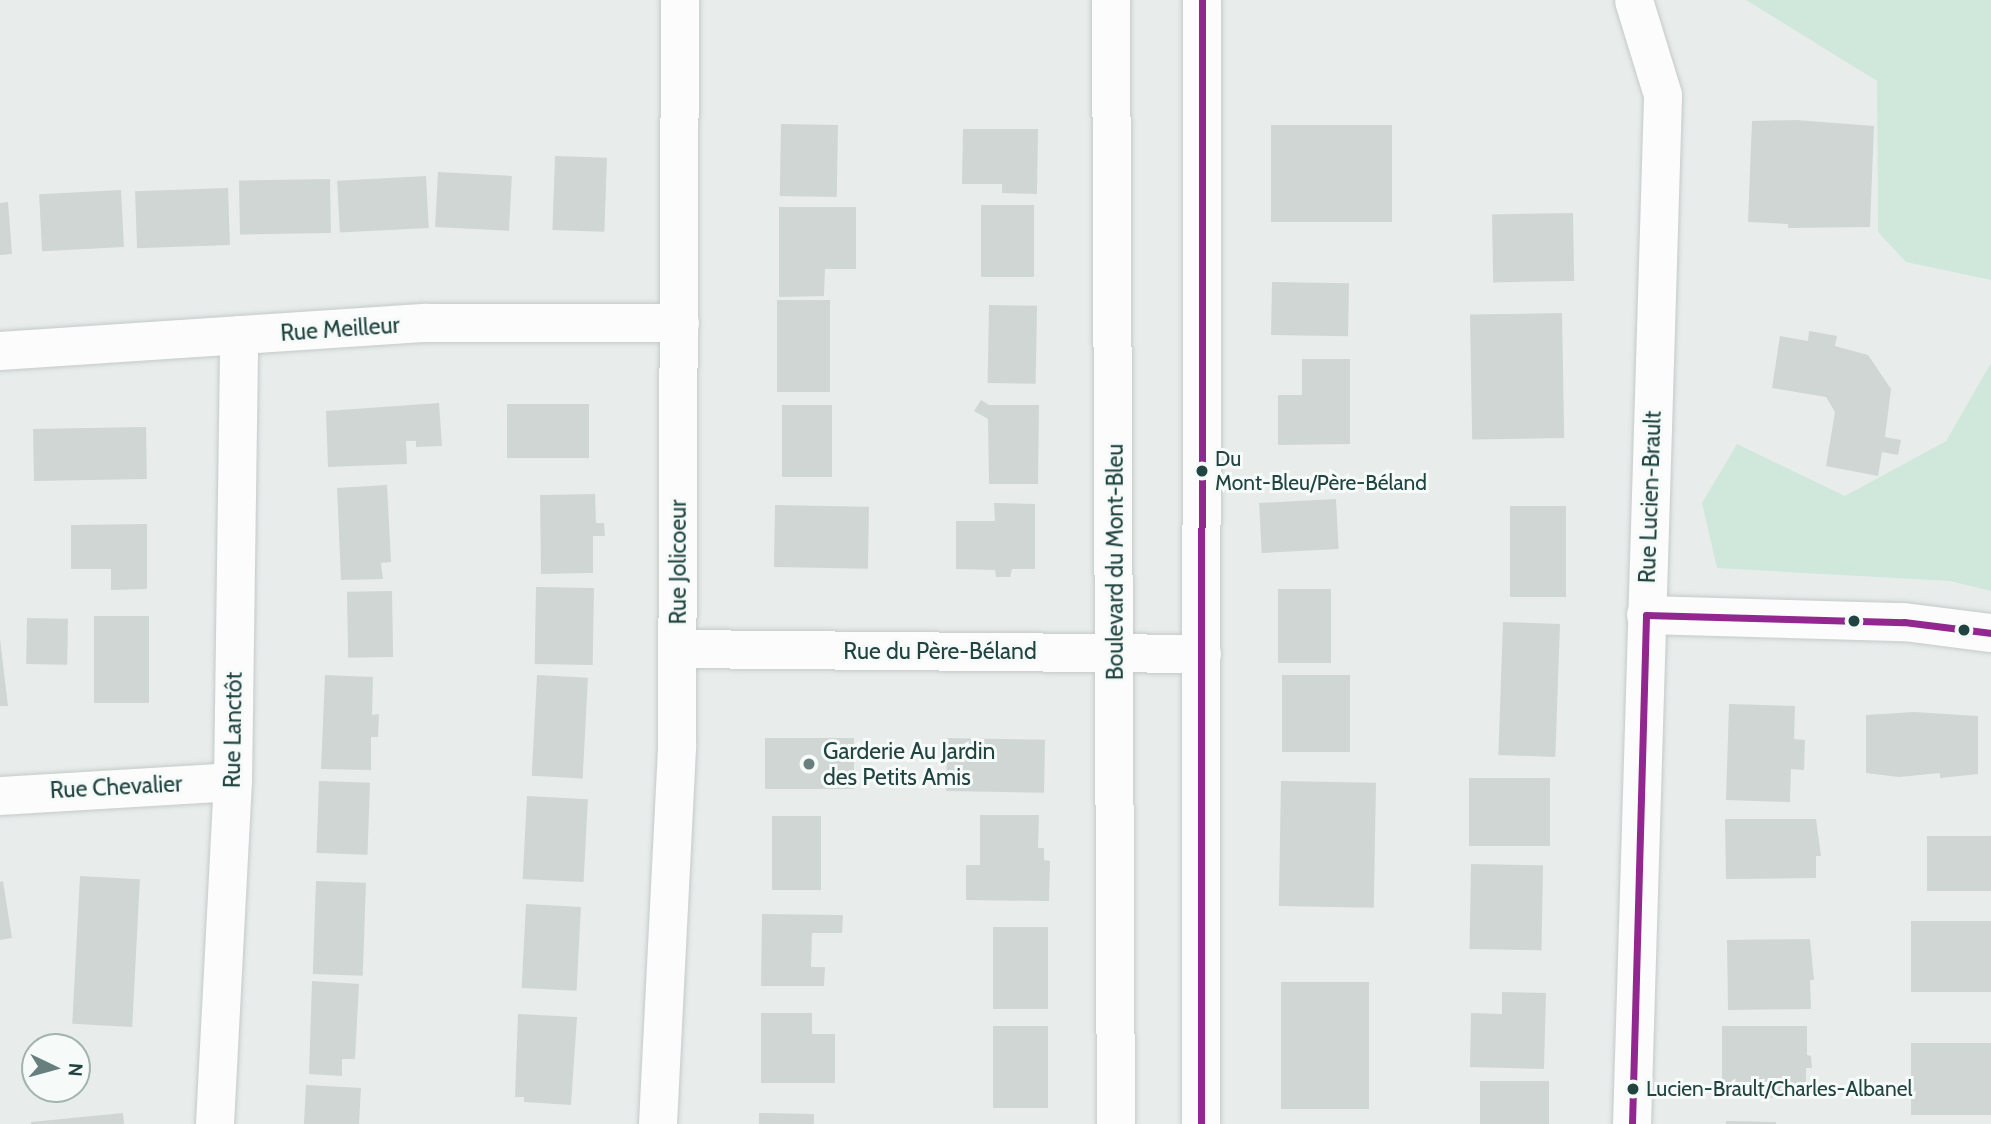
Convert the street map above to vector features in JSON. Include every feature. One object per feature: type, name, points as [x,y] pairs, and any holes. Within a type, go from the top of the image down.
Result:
[{"type":"street","name":"Rue Jolicoeur","points":[[658,1124],[678,649],[680,0]]},
{"type":"street","name":"Boulevard du Mont-Bleu","points":[[1111,0],[1116,1124]]},
{"type":"street","points":[[1202,0],[1202,1124]]},
{"type":"street","name":"Rue Lucien-Brault","points":[[1632,1124],[1663,95],[1634,1]]},
{"type":"street","name":"Rue Meilleur","points":[[0,351],[426,323],[680,323]]},
{"type":"street","name":"Rue Lanctôt","points":[[215,1124],[233,782],[239,335]]},
{"type":"street","points":[[1646,615],[1904,622],[1991,633]]},
{"type":"street","name":"Rue du Père-Béland","points":[[678,649],[1202,654]]},
{"type":"street","name":"Rue Chevalier","points":[[0,796],[233,782]]},
{"type":"green space","points":[[1746,0],[1991,0],[1991,280],[1906,262],[1878,232],[1877,81]]},
{"type":"green space","points":[[1991,363],[1991,591],[1950,581],[1717,568],[1702,503],[1737,444],[1845,496],[1946,441]]},
{"type":"building","points":[[1796,120],[1874,126],[1870,227],[1788,228],[1788,224],[1748,222],[1752,121]]},
{"type":"building","points":[[781,124],[838,125],[837,197],[780,196]]},
{"type":"building","points":[[1271,125],[1392,125],[1392,222],[1271,222]]},
{"type":"building","points":[[963,129],[1038,129],[1037,194],[1002,193],[1002,184],[962,184]]},
{"type":"building","points":[[555,156],[607,158],[604,232],[552,230]]},
{"type":"building","points":[[438,172],[512,176],[509,231],[435,227]]},
{"type":"building","points":[[426,176],[429,228],[340,233],[337,181]]},
{"type":"building","points":[[330,179],[331,233],[240,235],[239,181]]},
{"type":"building","points":[[228,188],[230,245],[137,248],[135,191]]},
{"type":"building","points":[[121,190],[124,247],[42,251],[39,194]]},
{"type":"building","points":[[8,202],[12,254],[0,255],[0,203]]},
{"type":"building","points":[[981,205],[1034,205],[1034,277],[981,277]]},
{"type":"building","points":[[779,207],[856,207],[856,269],[825,269],[824,296],[779,297]]},
{"type":"building","points":[[1573,213],[1574,281],[1493,282],[1492,214]]},
{"type":"building","points":[[1272,282],[1349,283],[1348,336],[1271,335]]},
{"type":"building","points":[[777,300],[830,300],[830,392],[777,392]]},
{"type":"building","points":[[989,305],[1037,306],[1036,384],[988,383]]},
{"type":"building","points":[[1562,313],[1564,438],[1472,440],[1470,315]]},
{"type":"building","points":[[1809,331],[1837,336],[1835,346],[1868,355],[1891,389],[1885,437],[1901,440],[1898,455],[1882,452],[1878,476],[1826,466],[1835,412],[1826,397],[1772,388],[1780,336],[1808,341]]},
{"type":"building","points":[[1302,359],[1350,359],[1350,444],[1278,445],[1278,395],[1302,395]]},
{"type":"building","points":[[981,400],[989,405],[1039,405],[1038,484],[989,484],[988,419],[974,411]]},
{"type":"building","points":[[439,403],[442,446],[416,447],[416,441],[406,441],[407,464],[328,467],[326,411]]},
{"type":"building","points":[[507,404],[589,404],[589,458],[507,458]]},
{"type":"building","points":[[782,405],[832,405],[832,477],[782,477]]},
{"type":"building","points":[[146,427],[147,479],[34,481],[33,429]]},
{"type":"building","points":[[387,485],[391,562],[381,563],[383,579],[341,580],[337,488]]},
{"type":"building","points":[[595,494],[596,523],[604,523],[605,536],[593,536],[593,573],[541,574],[540,495]]},
{"type":"building","points":[[1336,499],[1339,549],[1262,553],[1259,503]]},
{"type":"building","points":[[994,503],[1035,504],[1035,569],[1012,569],[1010,577],[996,577],[995,570],[956,569],[956,521],[995,521]]},
{"type":"building","points":[[775,505],[869,507],[868,569],[774,567]]},
{"type":"building","points":[[1510,506],[1566,506],[1566,597],[1510,597]]},
{"type":"building","points":[[147,524],[147,589],[111,590],[111,569],[71,569],[71,525]]},
{"type":"building","points":[[536,587],[594,588],[593,665],[535,664]]},
{"type":"building","points":[[1278,589],[1331,589],[1331,663],[1278,663]]},
{"type":"building","points":[[392,591],[393,657],[348,658],[347,592]]},
{"type":"building","points":[[94,616],[149,616],[149,703],[94,703]]},
{"type":"building","points":[[27,618],[68,619],[67,665],[26,664]]},
{"type":"building","points":[[1503,622],[1560,624],[1555,757],[1498,755]]},
{"type":"building","points":[[0,639],[8,706],[0,706]]},
{"type":"building","points":[[325,675],[373,677],[372,715],[379,714],[378,737],[371,737],[371,770],[321,769]]},
{"type":"building","points":[[537,675],[588,678],[583,779],[532,776]]},
{"type":"building","points":[[1282,675],[1350,675],[1350,752],[1282,752]]},
{"type":"building","points":[[1729,704],[1795,706],[1794,739],[1805,740],[1804,770],[1791,769],[1790,802],[1726,800]]},
{"type":"building","points":[[1914,712],[1978,716],[1978,774],[1940,778],[1940,773],[1899,777],[1866,773],[1866,715]]},
{"type":"building","name":"Garderie Au Jardin des Petits Amis","points":[[765,738],[854,738],[854,789],[765,789]]},
{"type":"building","points":[[947,738],[1045,740],[1044,793],[946,791]]},
{"type":"building","points":[[1469,778],[1550,778],[1550,846],[1469,846]]},
{"type":"building","points":[[319,781],[370,783],[367,855],[316,853]]},
{"type":"building","points":[[1281,781],[1376,783],[1374,908],[1279,906]]},
{"type":"building","points":[[527,796],[588,799],[584,882],[523,879]]},
{"type":"building","points":[[980,815],[1039,815],[1038,848],[1044,848],[1044,860],[1050,861],[1049,901],[966,900],[966,865],[980,865]]},
{"type":"building","points":[[772,816],[821,816],[821,890],[772,890]]},
{"type":"building","points":[[1725,819],[1816,819],[1821,856],[1816,856],[1816,878],[1726,879]]},
{"type":"building","points":[[1927,836],[1991,836],[1991,891],[1927,891]]},
{"type":"building","points":[[1471,864],[1543,865],[1542,950],[1470,949]]},
{"type":"building","points":[[80,876],[140,879],[132,1027],[72,1024]]},
{"type":"building","points":[[3,881],[12,938],[0,940],[0,882]]},
{"type":"building","points":[[316,881],[366,883],[363,976],[313,974]]},
{"type":"building","points":[[526,904],[581,907],[577,991],[522,988]]},
{"type":"building","points":[[762,914],[843,915],[842,933],[812,933],[811,967],[825,967],[824,986],[761,986]]},
{"type":"building","points":[[1911,921],[1991,921],[1991,992],[1911,992]]},
{"type":"building","points":[[993,927],[1048,927],[1048,1009],[993,1009]]},
{"type":"building","points":[[1810,939],[1814,980],[1810,980],[1811,1009],[1728,1010],[1727,940]]},
{"type":"building","points":[[312,981],[359,984],[355,1059],[342,1059],[342,1076],[309,1074]]},
{"type":"building","points":[[1281,982],[1369,982],[1369,1109],[1281,1109]]},
{"type":"building","points":[[1502,992],[1546,993],[1544,1069],[1470,1067],[1471,1013],[1502,1014]]},
{"type":"building","points":[[761,1013],[812,1013],[812,1034],[835,1034],[835,1083],[761,1083]]},
{"type":"building","points":[[518,1014],[577,1017],[571,1105],[524,1102],[524,1097],[515,1097]]},
{"type":"building","points":[[993,1026],[1048,1026],[1048,1108],[993,1108]]},
{"type":"building","points":[[1722,1026],[1807,1026],[1807,1055],[1811,1056],[1812,1068],[1806,1068],[1806,1098],[1722,1097]]},
{"type":"building","points":[[1911,1043],[1991,1043],[1991,1115],[1911,1115]]},
{"type":"building","points":[[1480,1081],[1549,1081],[1549,1124],[1480,1124]]},
{"type":"building","points":[[306,1085],[361,1088],[359,1124],[304,1124]]},
{"type":"building","points":[[123,1113],[124,1124],[31,1124],[31,1122]]},
{"type":"building","points":[[759,1113],[814,1114],[814,1124],[759,1124]]},
{"type":"building","points":[[1726,1121],[1776,1122],[1776,1124],[1726,1124]]},
{"type":"transit line","points":[[1201,1124],[1202,0]]},
{"type":"transit line","points":[[1632,1124],[1646,615],[1904,622],[1991,633]]},
{"type":"place","name":"Du Mont-Bleu/Père-Béland","points":[[1202,471]]},
{"type":"place","name":"Garderie Au Jardin des Petits Amis","points":[[809,764]]},
{"type":"place","name":"Lucien-Brault/Charles-Albanel","points":[[1633,1089]]}]
